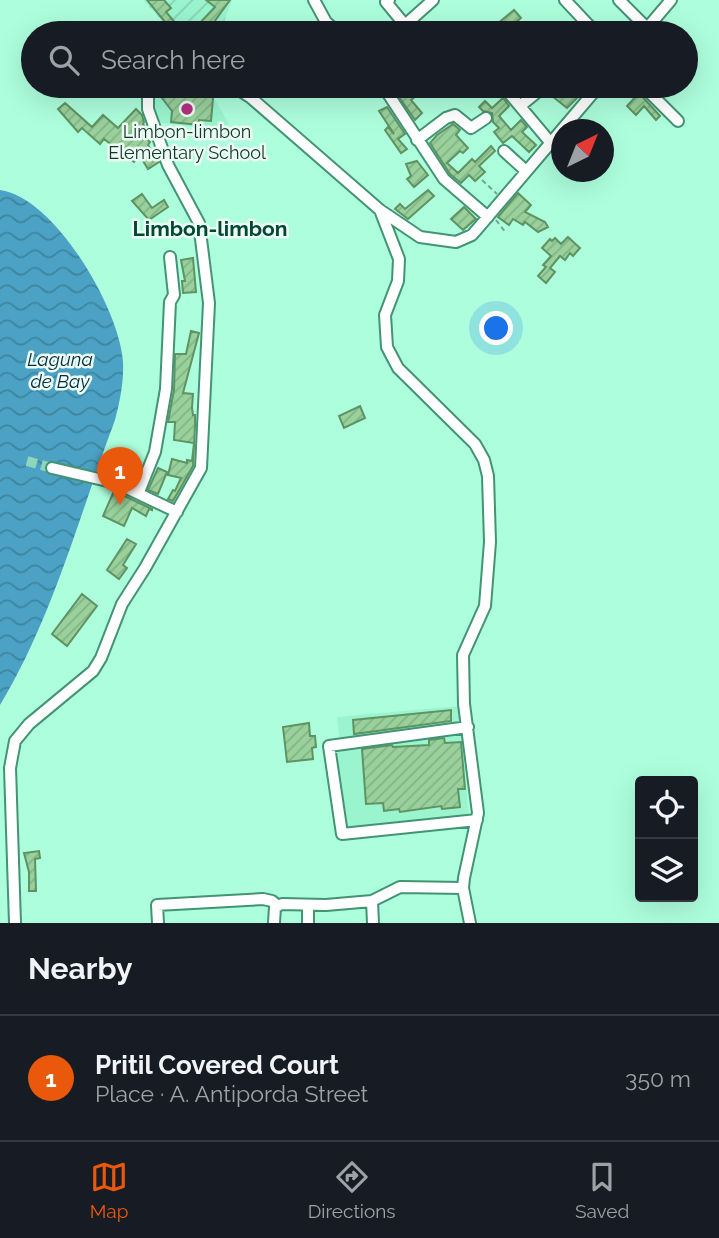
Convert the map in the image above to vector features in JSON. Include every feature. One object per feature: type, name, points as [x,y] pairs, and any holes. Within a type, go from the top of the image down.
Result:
[{"type":"street","points":[[314,0],[325,21]]},
{"type":"street","points":[[389,0],[386,2],[402,21]]},
{"type":"street","points":[[408,21],[433,0]]},
{"type":"street","points":[[565,0],[585,21]]},
{"type":"street","points":[[619,0],[637,21]]},
{"type":"street","points":[[653,21],[671,0]]},
{"type":"street","points":[[15,923],[10,768],[13,746],[29,724],[93,671],[101,658],[119,611],[201,468],[209,303],[198,223],[168,164],[148,109],[148,98]]},
{"type":"street","points":[[251,98],[380,210],[420,237],[449,242],[461,241],[472,235],[588,98]]},
{"type":"street","points":[[391,98],[444,179],[490,215]]},
{"type":"street","points":[[513,98],[550,142]]},
{"type":"street","points":[[520,106],[530,98]]},
{"type":"street","points":[[655,98],[678,121]]},
{"type":"street","points":[[417,139],[446,118],[455,115],[471,128],[486,118]]},
{"type":"street","points":[[504,150],[526,172]]},
{"type":"street","points":[[380,210],[399,259],[398,281],[385,315],[387,347],[398,368],[475,444],[484,460],[488,475],[490,542],[485,606],[463,655],[464,704],[477,820],[463,888],[470,923]]},
{"type":"street","points":[[139,492],[155,452],[168,377],[170,302],[174,295],[170,257]]},
{"type":"street","points":[[52,468],[116,483],[177,512]]},
{"type":"street","points":[[468,727],[329,746],[342,834],[477,820]]},
{"type":"street","points":[[158,923],[157,905],[262,900],[272,901],[278,906],[308,905],[372,901],[400,887],[463,888]]},
{"type":"street","points":[[372,901],[373,923]]},
{"type":"street","points":[[308,905],[308,923]]},
{"type":"street","points":[[274,923],[274,911],[278,906]]},
{"type":"path","points":[[482,180],[503,199]]},
{"type":"path","points":[[490,215],[506,233]]},
{"type":"shaded area","points":[[143,0],[232,0],[224,21],[162,21]]},
{"type":"shaded area","name":"Limbon-limbon Elementary School","points":[[152,98],[214,98],[229,124],[214,130],[156,122]]},
{"type":"shaded area","points":[[459,706],[469,817],[346,829],[334,748],[340,746],[337,717]]},
{"type":"water","name":"Laguna de Bay","points":[[0,190],[21,197],[42,213],[81,259],[110,314],[119,340],[123,369],[115,420],[64,566],[35,637],[0,705]]},
{"type":"building","points":[[147,0],[164,0],[171,8],[166,12],[174,21],[164,21]]},
{"type":"building","points":[[206,0],[230,0],[215,21],[202,21],[215,7]]},
{"type":"building","points":[[514,10],[521,18],[517,21],[501,21]]},
{"type":"building","points":[[162,98],[213,98],[211,121],[199,120],[199,125],[171,122],[172,111]]},
{"type":"building","points":[[400,98],[414,98],[411,100],[422,113],[415,120]]},
{"type":"building","points":[[503,98],[509,106],[499,116],[511,130],[521,120],[527,127],[522,132],[536,145],[529,152],[512,136],[503,143],[494,132],[499,128],[493,122],[492,113],[479,107],[485,101],[492,108]]},
{"type":"building","points":[[554,98],[577,98],[567,108]]},
{"type":"building","points":[[634,98],[644,98],[660,116],[656,120],[644,106],[636,115],[627,106]]},
{"type":"building","points":[[65,103],[92,127],[103,115],[118,128],[136,109],[142,115],[147,131],[143,136],[150,142],[148,145],[159,162],[148,169],[140,156],[134,162],[104,139],[100,144],[82,128],[78,132],[58,109]]},
{"type":"building","points":[[387,107],[405,134],[398,139],[407,149],[401,153],[385,130],[388,127],[394,134],[379,111]]},
{"type":"building","points":[[453,124],[460,130],[456,135],[468,148],[463,153],[460,151],[447,163],[458,173],[472,159],[475,162],[491,146],[495,151],[479,166],[485,172],[475,181],[469,175],[461,183],[450,174],[430,143]]},
{"type":"building","points":[[417,161],[428,175],[414,187],[407,179],[411,176],[406,164]]},
{"type":"building","points":[[428,190],[434,196],[408,219],[395,209],[400,204],[405,209]]},
{"type":"building","points":[[518,193],[531,205],[525,212],[545,222],[548,227],[538,232],[525,222],[523,225],[513,219],[509,225],[498,217]]},
{"type":"building","points":[[142,194],[152,208],[164,200],[168,207],[149,220],[132,201]]},
{"type":"building","points":[[464,207],[476,219],[463,230],[451,219]]},
{"type":"building","points":[[568,237],[580,248],[573,256],[570,253],[565,260],[560,256],[550,268],[555,272],[546,283],[538,276],[551,256],[542,248],[550,239],[552,241],[555,238],[561,244]]},
{"type":"building","points":[[193,258],[196,292],[183,293],[182,281],[185,281],[181,260]]},
{"type":"building","points":[[191,331],[199,333],[183,393],[193,394],[195,425],[193,466],[173,501],[168,499],[181,478],[168,475],[172,459],[187,463],[187,460],[192,461],[194,443],[174,440],[175,422],[168,422],[174,390],[175,354],[186,354]]},
{"type":"building","points":[[360,406],[365,418],[344,428],[339,416]]},
{"type":"building","points":[[158,468],[167,472],[158,494],[148,490]]},
{"type":"building","points":[[114,491],[152,510],[149,509],[146,516],[132,508],[124,526],[103,516]]},
{"type":"building","points":[[127,539],[136,544],[123,565],[127,568],[119,579],[107,570]]},
{"type":"building","points":[[82,594],[97,606],[67,646],[52,634]]},
{"type":"building","points":[[451,710],[451,721],[354,734],[353,720]]},
{"type":"building","points":[[309,723],[310,736],[315,736],[313,759],[287,762],[283,727]]},
{"type":"building","points":[[444,738],[445,743],[461,742],[465,789],[458,789],[460,807],[442,809],[441,806],[400,812],[399,809],[384,811],[383,803],[366,804],[362,749],[392,745],[429,745],[429,740]]},
{"type":"building","points":[[39,851],[40,858],[35,859],[36,891],[29,891],[29,872],[24,853]]},
{"type":"tunnel","points":[[27,461],[52,468]]},
{"type":"place","name":"Limbon-limbon Elementary School","points":[[187,109]]},
{"type":"place","name":"Pritil Covered Court","points":[[120,505]]},
{"type":"district","name":"Limbon-limbon","points":[[210,228]]}]
